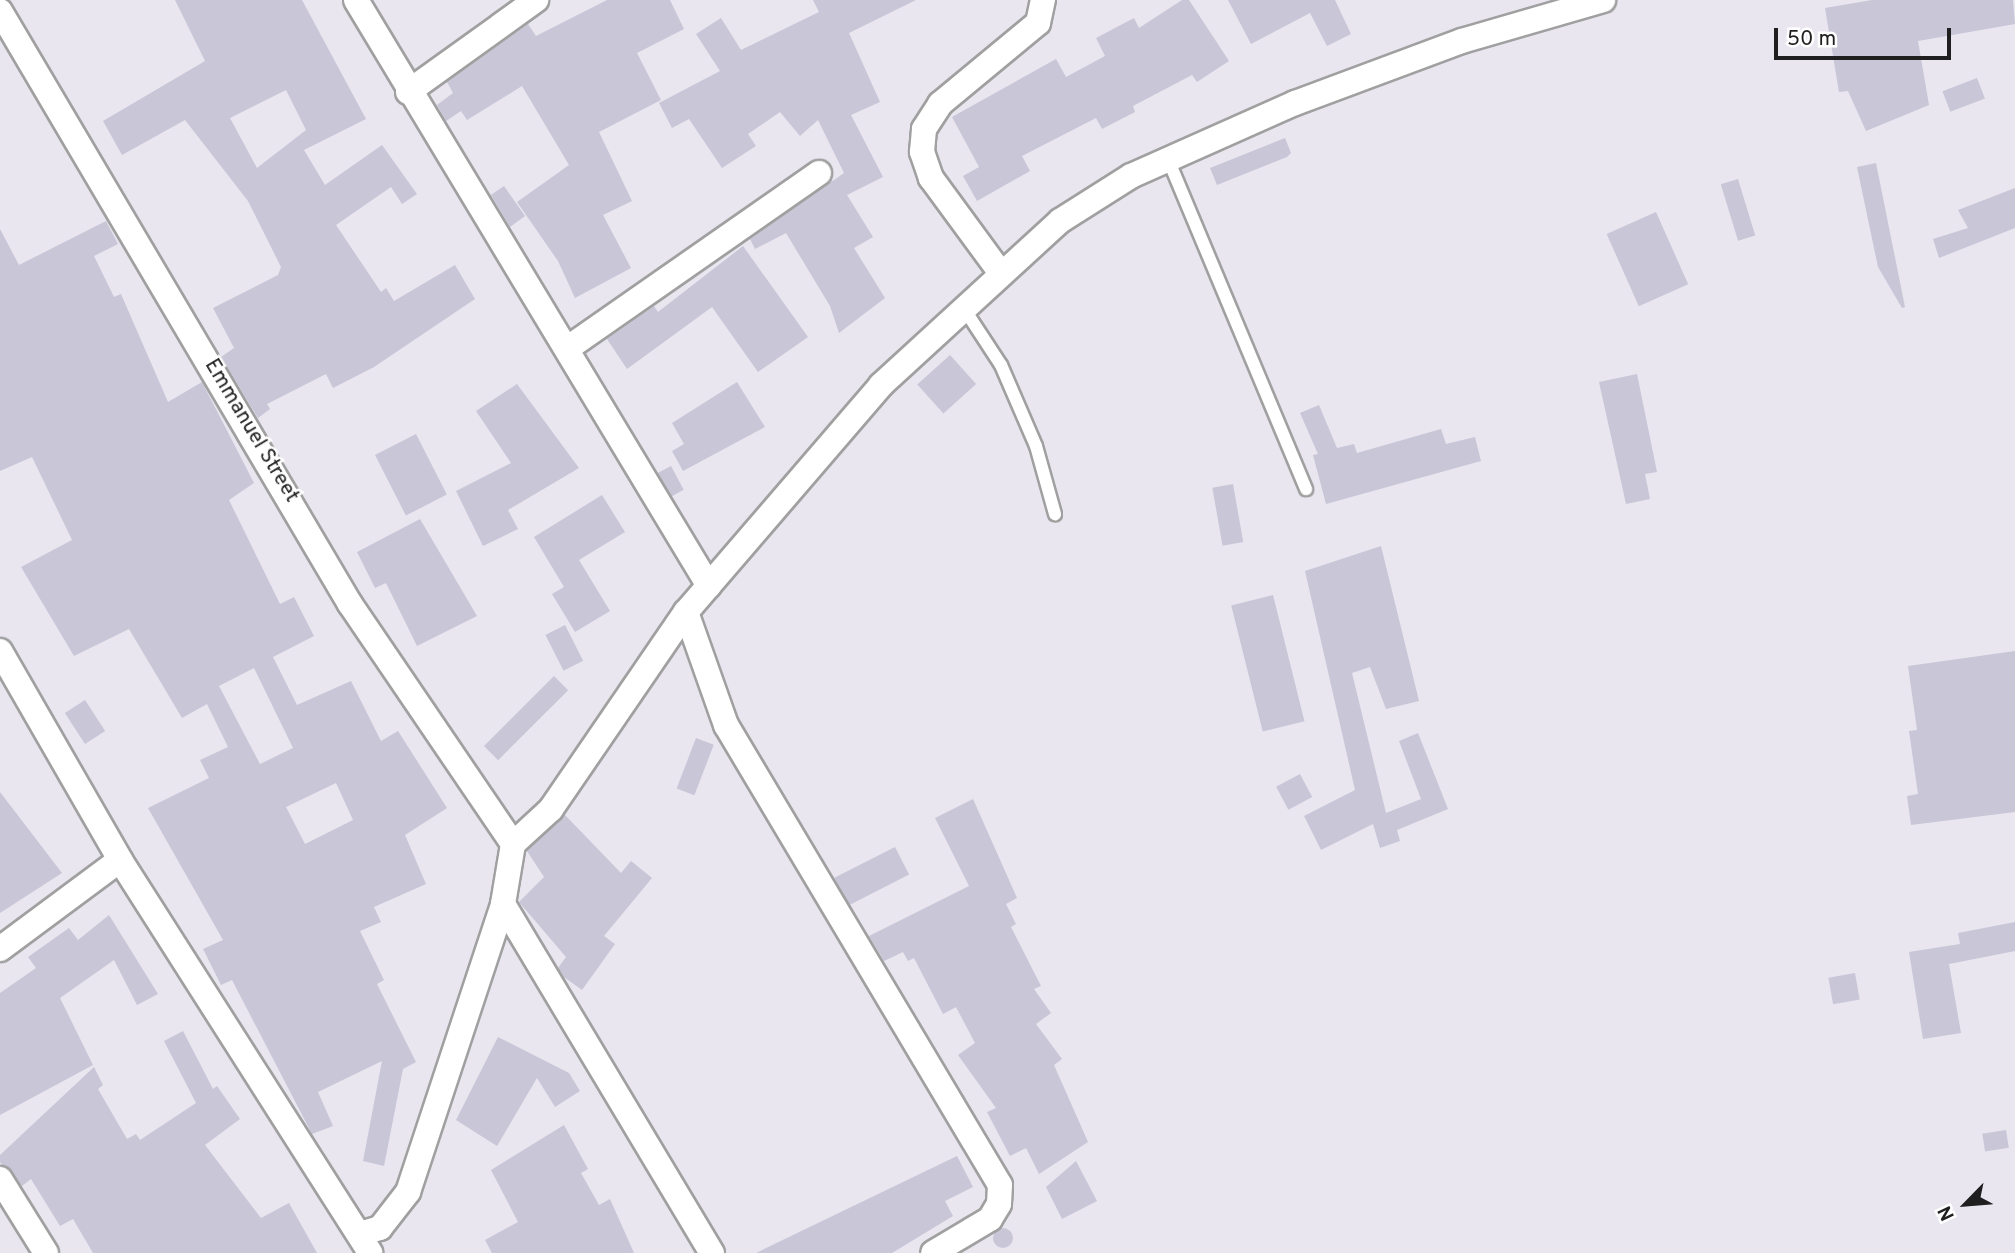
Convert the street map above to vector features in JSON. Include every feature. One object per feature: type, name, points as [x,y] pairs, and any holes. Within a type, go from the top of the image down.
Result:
[{"type":"street","points":[[356,0],[408,92],[568,348],[709,586]]},
{"type":"street","points":[[408,92],[536,0]]},
{"type":"street","points":[[1000,272],[931,178],[922,152],[924,130],[940,104],[1038,23],[1043,0]]},
{"type":"street","points":[[0,651],[120,860],[365,1244],[408,1192],[503,904],[513,844],[551,809],[687,612],[881,385],[1000,272],[1091,199],[1168,159],[1295,103],[1462,41],[1603,0]]},
{"type":"street","name":"Emmanuel Street","points":[[0,11],[350,604],[513,844]]},
{"type":"street","points":[[568,348],[819,173]]},
{"type":"street","points":[[687,612],[726,725],[1000,1185],[990,1219],[933,1253]]},
{"type":"street","points":[[0,949],[120,860]]},
{"type":"street","points":[[503,904],[712,1253]]},
{"type":"street","points":[[0,1179],[46,1253]]},
{"type":"lane","points":[[1168,159],[1306,489]]},
{"type":"lane","points":[[963,307],[1001,365],[1036,446],[1055,514]]},
{"type":"building","points":[[175,0],[302,0],[366,119],[304,150],[325,185],[382,145],[417,194],[402,204],[391,187],[336,225],[381,292],[386,288],[394,301],[455,265],[475,299],[374,367],[333,388],[326,374],[267,404],[270,409],[258,418],[221,357],[234,348],[213,308],[278,275],[281,267],[248,201],[185,120],[122,155],[103,121],[205,61]],"holes":[[[286,90],[306,130],[257,168],[230,118]]]},
{"type":"building","points":[[607,0],[670,0],[684,29],[637,53],[661,100],[599,132],[632,201],[603,215],[631,268],[575,298],[558,261],[517,202],[569,165],[522,86],[467,120],[461,111],[446,121],[437,105],[453,93],[447,82],[528,24],[536,36]]},
{"type":"building","points":[[813,0],[916,0],[849,33],[880,102],[851,115],[883,177],[847,195],[873,237],[854,248],[885,298],[839,333],[830,306],[786,233],[755,249],[750,239],[844,173],[818,120],[800,136],[780,112],[748,134],[756,146],[722,168],[689,119],[672,128],[659,103],[720,71],[696,34],[721,18],[741,50],[819,12]]},
{"type":"building","points":[[1182,0],[1189,0],[1229,61],[1197,82],[1192,75],[1133,106],[1135,112],[1102,129],[1096,118],[1022,156],[1030,171],[977,201],[963,176],[979,167],[952,117],[1056,59],[1066,77],[1105,56],[1096,38],[1134,18],[1139,28]]},
{"type":"building","points":[[1228,0],[1335,0],[1351,34],[1327,46],[1310,13],[1251,44]]},
{"type":"building","points":[[1872,0],[2013,0],[2015,24],[1918,41],[1929,105],[1866,131],[1848,91],[1839,92],[1825,8]]},
{"type":"building","points":[[1977,78],[1985,99],[1950,112],[1942,91]]},
{"type":"building","points":[[1285,138],[1291,153],[1287,157],[1217,185],[1210,168]]},
{"type":"building","points":[[1876,163],[1905,307],[1902,308],[1878,267],[1857,167]]},
{"type":"building","points":[[1738,179],[1755,235],[1738,241],[1721,184]]},
{"type":"building","points":[[504,186],[525,216],[510,227],[491,195]]},
{"type":"building","points":[[2015,188],[2015,228],[1939,258],[1933,239],[1968,228],[1958,210]]},
{"type":"building","points":[[1656,212],[1688,284],[1639,306],[1607,234]]},
{"type":"building","points":[[106,221],[118,244],[94,256],[114,297],[121,294],[168,402],[202,382],[254,483],[229,500],[280,604],[294,597],[314,636],[273,657],[297,705],[351,681],[381,741],[398,731],[447,808],[405,835],[426,884],[374,907],[381,922],[360,931],[384,980],[377,984],[416,1062],[403,1069],[384,1166],[363,1161],[382,1061],[318,1092],[333,1126],[312,1134],[232,980],[221,985],[203,949],[223,940],[148,808],[209,778],[200,760],[228,747],[207,704],[182,718],[129,629],[74,656],[21,567],[72,540],[32,457],[0,471],[0,229],[19,265]],"holes":[[[254,668],[293,748],[260,764],[219,686]],[[336,783],[353,820],[305,844],[286,807]]]},
{"type":"building","points":[[743,246],[808,337],[758,372],[712,307],[627,369],[607,339],[654,306],[658,312]]},
{"type":"building","points":[[950,355],[976,384],[943,413],[917,384]]},
{"type":"building","points":[[1637,374],[1657,472],[1645,474],[1650,499],[1626,504],[1599,382]]},
{"type":"building","points":[[737,382],[765,427],[683,471],[672,451],[684,444],[672,423]]},
{"type":"building","points":[[517,384],[579,468],[508,510],[518,529],[483,546],[456,491],[511,463],[476,411]]},
{"type":"building","points":[[1319,405],[1337,448],[1354,444],[1357,453],[1441,429],[1446,444],[1475,437],[1481,461],[1326,504],[1313,455],[1318,454],[1300,413]]},
{"type":"building","points":[[416,434],[447,495],[406,515],[375,455]]},
{"type":"building","points":[[671,466],[684,490],[670,497],[658,473]]},
{"type":"building","points":[[1233,484],[1243,542],[1223,546],[1212,488]]},
{"type":"building","points":[[602,495],[625,532],[579,560],[610,611],[575,632],[552,594],[564,587],[534,537]]},
{"type":"building","points":[[420,519],[477,616],[417,646],[386,583],[375,588],[357,552]]},
{"type":"building","points":[[1381,546],[1419,701],[1386,709],[1370,667],[1352,673],[1386,813],[1421,799],[1399,741],[1418,733],[1448,809],[1397,830],[1400,841],[1380,848],[1373,824],[1321,850],[1304,816],[1355,790],[1305,571]]},
{"type":"building","points":[[1273,595],[1304,721],[1263,732],[1231,605]]},
{"type":"building","points":[[565,625],[583,661],[564,671],[545,635]]},
{"type":"building","points":[[2015,651],[2015,812],[1911,825],[1907,796],[1918,794],[1909,731],[1917,730],[1908,666]]},
{"type":"building","points":[[554,676],[568,690],[498,760],[484,746]]},
{"type":"building","points":[[85,700],[105,731],[85,744],[65,713]]},
{"type":"building","points":[[696,738],[714,745],[694,795],[677,788]]},
{"type":"building","points":[[1300,774],[1312,797],[1288,810],[1276,787]]},
{"type":"building","points":[[0,792],[62,873],[0,913]]},
{"type":"building","points":[[973,799],[1017,898],[1006,904],[1016,924],[1011,927],[1041,986],[1034,989],[1051,1013],[1036,1024],[1062,1059],[1054,1065],[1088,1142],[1039,1174],[1026,1148],[1010,1156],[987,1112],[996,1108],[958,1055],[975,1043],[956,1007],[943,1014],[914,958],[908,961],[903,952],[884,961],[869,936],[969,886],[935,818]]},
{"type":"building","points":[[565,815],[621,873],[631,861],[652,878],[604,936],[615,944],[582,990],[564,977],[558,968],[566,957],[519,902],[544,877],[527,851]]},
{"type":"building","points":[[895,847],[909,875],[848,905],[834,878]]},
{"type":"building","points":[[109,915],[158,994],[137,1005],[114,960],[60,998],[93,1065],[0,1115],[0,993],[36,968],[28,957],[69,928],[78,940]]},
{"type":"building","points":[[2015,922],[2015,951],[1949,964],[1961,1033],[1923,1039],[1909,952],[1960,944],[1958,933]]},
{"type":"building","points":[[1855,973],[1860,1000],[1833,1004],[1828,978]]},
{"type":"building","points":[[183,1031],[213,1089],[217,1086],[240,1119],[205,1145],[261,1218],[289,1203],[317,1253],[93,1253],[73,1219],[60,1226],[31,1179],[22,1186],[0,1162],[0,1155],[94,1067],[103,1085],[98,1089],[127,1139],[136,1134],[140,1140],[196,1103],[164,1041]]},
{"type":"building","points":[[498,1037],[569,1073],[580,1091],[555,1107],[537,1078],[497,1146],[456,1120]]},
{"type":"building","points":[[564,1125],[588,1169],[581,1173],[599,1205],[610,1199],[634,1253],[492,1253],[485,1240],[518,1222],[491,1170]]},
{"type":"building","points":[[2006,1130],[2009,1148],[1985,1152],[1982,1134]]},
{"type":"building","points":[[957,1156],[973,1187],[945,1201],[953,1216],[892,1253],[756,1253]]},
{"type":"building","points":[[1076,1161],[1097,1201],[1062,1219],[1046,1187]]},
{"type":"building","points":[[999,1228],[1007,1228],[1013,1238],[1007,1248],[999,1248],[993,1242],[993,1234]]}]
